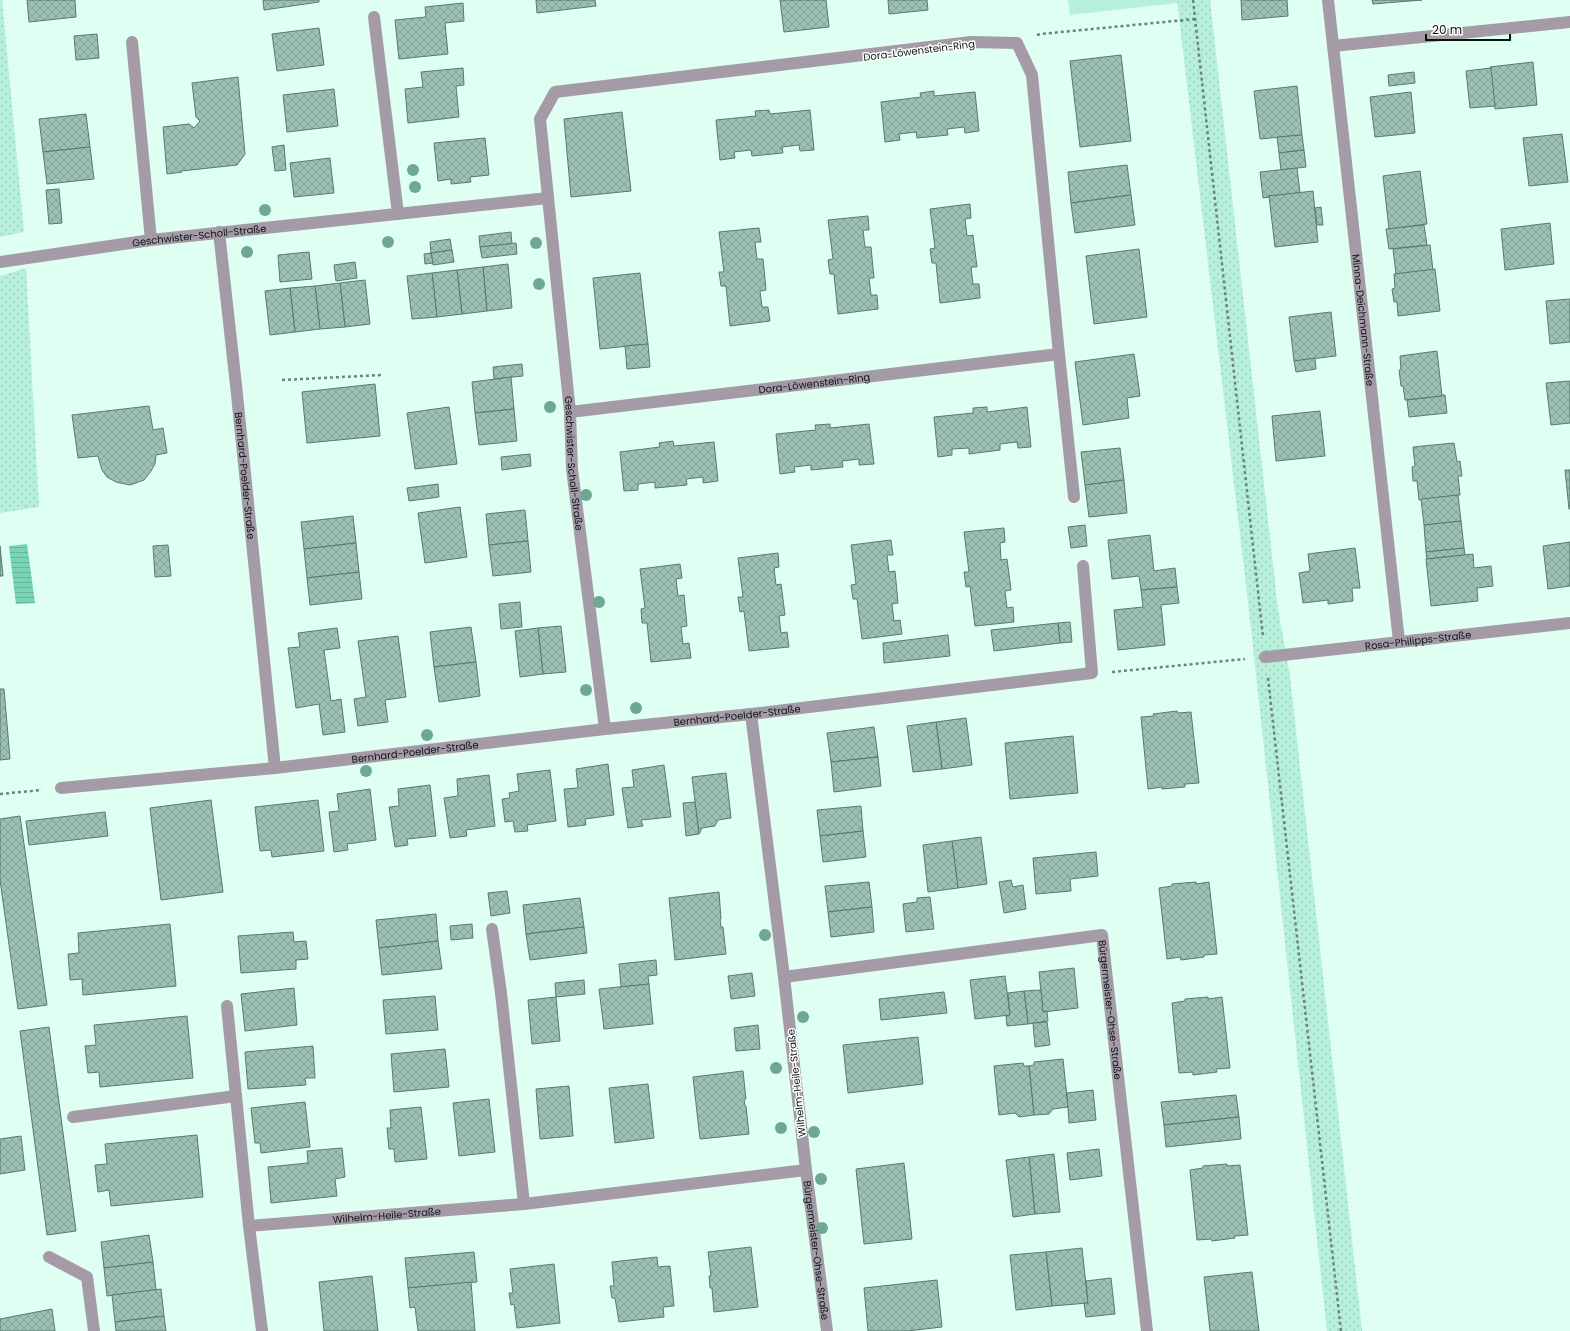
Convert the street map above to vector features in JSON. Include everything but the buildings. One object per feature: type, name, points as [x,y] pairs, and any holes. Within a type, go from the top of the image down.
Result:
[{"type":"street","name":"Minna-Deichmann-Straße","points":[[1328,0],[1399,641]]},
{"type":"street","points":[[374,17],[398,214]]},
{"type":"street","points":[[1333,46],[1570,22]]},
{"type":"street","points":[[132,42],[151,240]]},
{"type":"street","name":"Dora-Löwenstein-Ring","points":[[555,92],[971,42],[1018,43]]},
{"type":"street","points":[[1018,43],[1032,75],[1074,496]]},
{"type":"street","name":"Geschwister-Scholl-Straße","points":[[555,92],[540,119],[570,412],[572,469],[605,729]]},
{"type":"street","name":"Geschwister-Scholl-Straße","points":[[0,262],[151,240],[219,232],[548,198]]},
{"type":"street","name":"Bernhard-Poelder-Straße","points":[[219,232],[236,385],[274,768]]},
{"type":"street","name":"Dora-Löwenstein-Ring","points":[[570,412],[1059,354]]},
{"type":"street","points":[[1083,566],[1092,673]]},
{"type":"street","name":"Rosa-Philipps-Straße","points":[[1265,657],[1570,622]]},
{"type":"street","name":"Bernhard-Poelder-Straße","points":[[61,788],[274,768],[605,729],[751,714],[1092,673]]},
{"type":"street","name":"Wilhelm-Heile-Straße","points":[[249,1226],[524,1204],[806,1170],[784,976],[751,714]]},
{"type":"street","points":[[492,929],[501,993],[524,1204]]},
{"type":"street","name":"Bürgermeister-Ohse-Straße","points":[[784,976],[1102,935],[1147,1331]]},
{"type":"street","points":[[227,1006],[249,1226],[262,1331]]},
{"type":"street","points":[[74,1117],[236,1096]]},
{"type":"street","name":"Bürgermeister-Ohse-Straße","points":[[806,1170],[828,1331]]},
{"type":"street","points":[[50,1257],[87,1277],[94,1331]]},
{"type":"path","points":[[1018,43],[1041,34],[1195,19]]},
{"type":"path","points":[[282,380],[382,375]]},
{"type":"path","points":[[1092,673],[1265,657]]},
{"type":"path","points":[[0,794],[61,788]]},
{"type":"shaded area","points":[[0,0],[2,0],[24,232],[0,237]]},
{"type":"shaded area","points":[[1068,0],[1177,0],[1177,3],[1070,15]]},
{"type":"shaded area","points":[[1177,0],[1210,0],[1278,609],[1290,676],[1362,1331],[1327,1331],[1251,628]]},
{"type":"shaded area","points":[[26,268],[39,507],[0,513],[0,276]]},
{"type":"shaded area","points":[[27,544],[35,603],[16,604],[9,546]]}]
